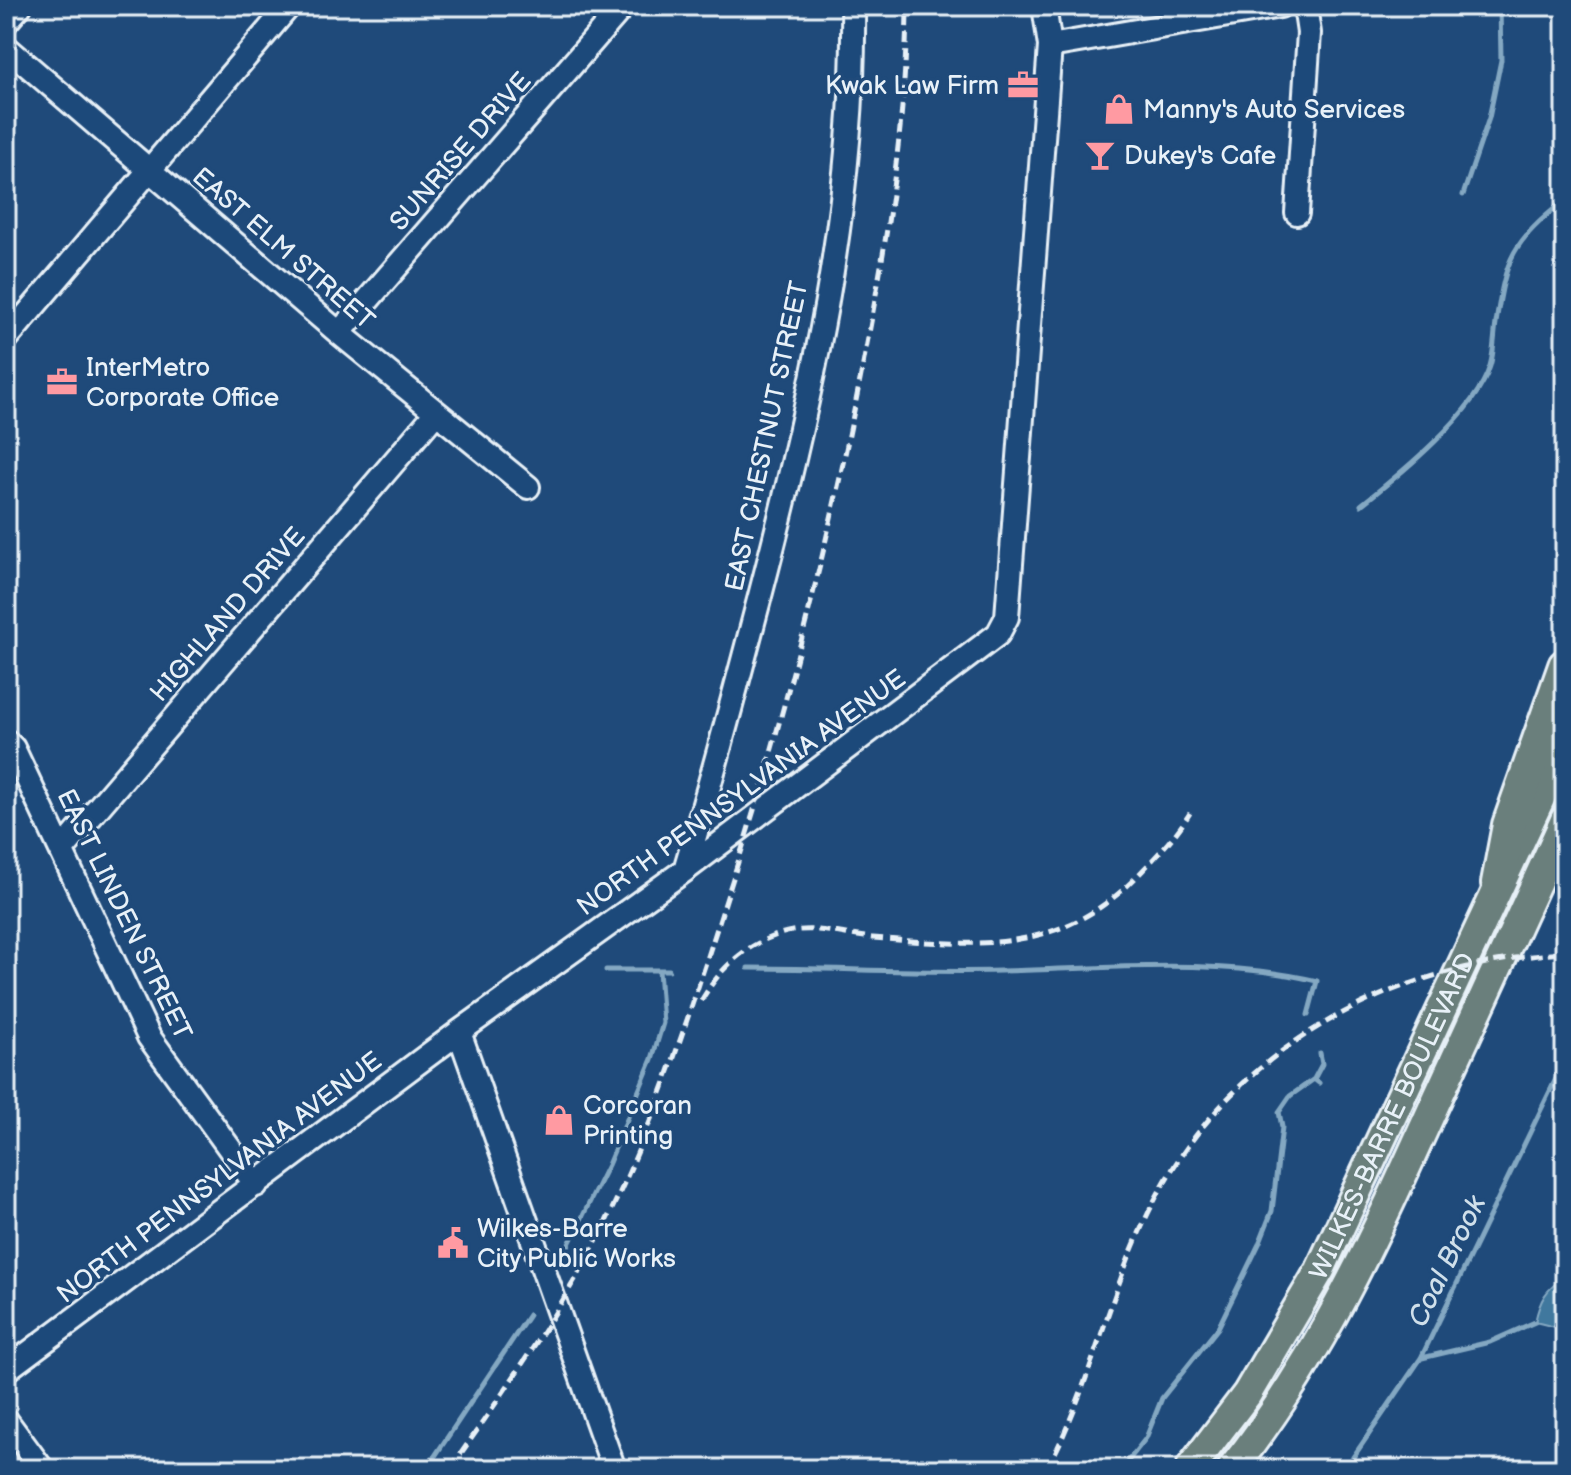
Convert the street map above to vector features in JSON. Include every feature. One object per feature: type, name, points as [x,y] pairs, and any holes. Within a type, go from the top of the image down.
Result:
[{"type":"highway","points":[[1498,883],[1509,825],[1565,666]]},
{"type":"main road","name":"WILKES-BARRE BOULEVARD","points":[[1190,1469],[1247,1394],[1320,1270],[1565,745]]},
{"type":"main road","name":"WILKES-BARRE BOULEVARD","points":[[1232,1469],[1262,1431],[1324,1334],[1367,1251],[1565,820]]},
{"type":"street","points":[[6,22],[20,6]]},
{"type":"street","points":[[6,339],[289,6]]},
{"type":"street","name":"SUNRISE DRIVE","points":[[339,333],[623,6]]},
{"type":"street","name":"EAST CHESTNUT STREET","points":[[685,870],[721,752],[807,399],[848,163],[854,73],[853,6]]},
{"type":"street","name":"NORTH PENNSYLVANIA AVENUE","points":[[6,1370],[459,1032],[685,870],[985,648],[1007,617],[1050,46],[1044,6]]},
{"type":"street","points":[[1050,46],[1280,6]]},
{"type":"street","points":[[1297,213],[1309,33],[1305,6]]},
{"type":"street","name":"EAST ELM STREET","points":[[6,47],[435,414],[528,487]]},
{"type":"street","name":"HIGHLAND DRIVE","points":[[62,850],[435,414]]},
{"type":"street","name":"EAST LINDEN STREET","points":[[6,741],[13,748],[149,1037],[256,1185]]},
{"type":"street","points":[[459,1032],[614,1469]]},
{"type":"street","points":[[6,1420],[42,1469]]},
{"type":"water","points":[[1565,1277],[1565,1324],[1555,1327],[1535,1322],[1545,1295]]},
{"type":"waterway","points":[[1463,195],[1489,118],[1501,60],[1500,6]]},
{"type":"waterway","points":[[1361,505],[1434,442],[1453,423],[1482,384],[1490,366],[1504,282],[1514,252],[1533,228],[1565,200]]},
{"type":"waterway","points":[[748,968],[968,971],[1159,966],[1239,969],[1317,981],[1308,1015]]},
{"type":"waterway","points":[[606,970],[669,970]]},
{"type":"waterway","points":[[568,1246],[608,1165],[652,1059],[663,1023],[659,970]]},
{"type":"waterway","points":[[1319,1083],[1314,1079],[1322,1064],[1320,1053]]},
{"type":"waterway","name":"Coal Brook","points":[[1345,1469],[1421,1358],[1565,1060]]},
{"type":"waterway","points":[[1124,1466],[1146,1438],[1162,1398],[1218,1328],[1272,1211],[1282,1127],[1279,1112],[1290,1096],[1314,1079]]},
{"type":"waterway","points":[[429,1465],[529,1315]]},
{"type":"waterway","points":[[1422,1358],[1490,1342],[1535,1322]]},
{"type":"railway","points":[[450,1469],[554,1314],[610,1214],[669,1071],[734,875],[773,746],[807,616],[852,420],[894,181],[903,94],[907,6]]},
{"type":"railway","points":[[701,1001],[716,979],[742,953],[764,940],[789,932],[813,930],[873,938],[986,943],[1052,931],[1084,917],[1114,897],[1163,849],[1190,813]]},
{"type":"railway","points":[[1047,1469],[1075,1408],[1145,1220],[1178,1161],[1218,1109],[1265,1065],[1317,1028],[1374,998],[1435,976],[1499,961],[1565,953]]},
{"type":"place","name":"Kwak Law Firm","points":[[1023,85]]},
{"type":"place","name":"Manny's Auto Services","points":[[1119,109]]},
{"type":"place","name":"Dukey's Cafe","points":[[1100,155]]},
{"type":"place","name":"InterMetro Corporate Office","points":[[62,382]]},
{"type":"place","name":"Corcoran Printing","points":[[559,1120]]},
{"type":"place","name":"Wilkes-Barre City Public Works","points":[[453,1243]]}]
